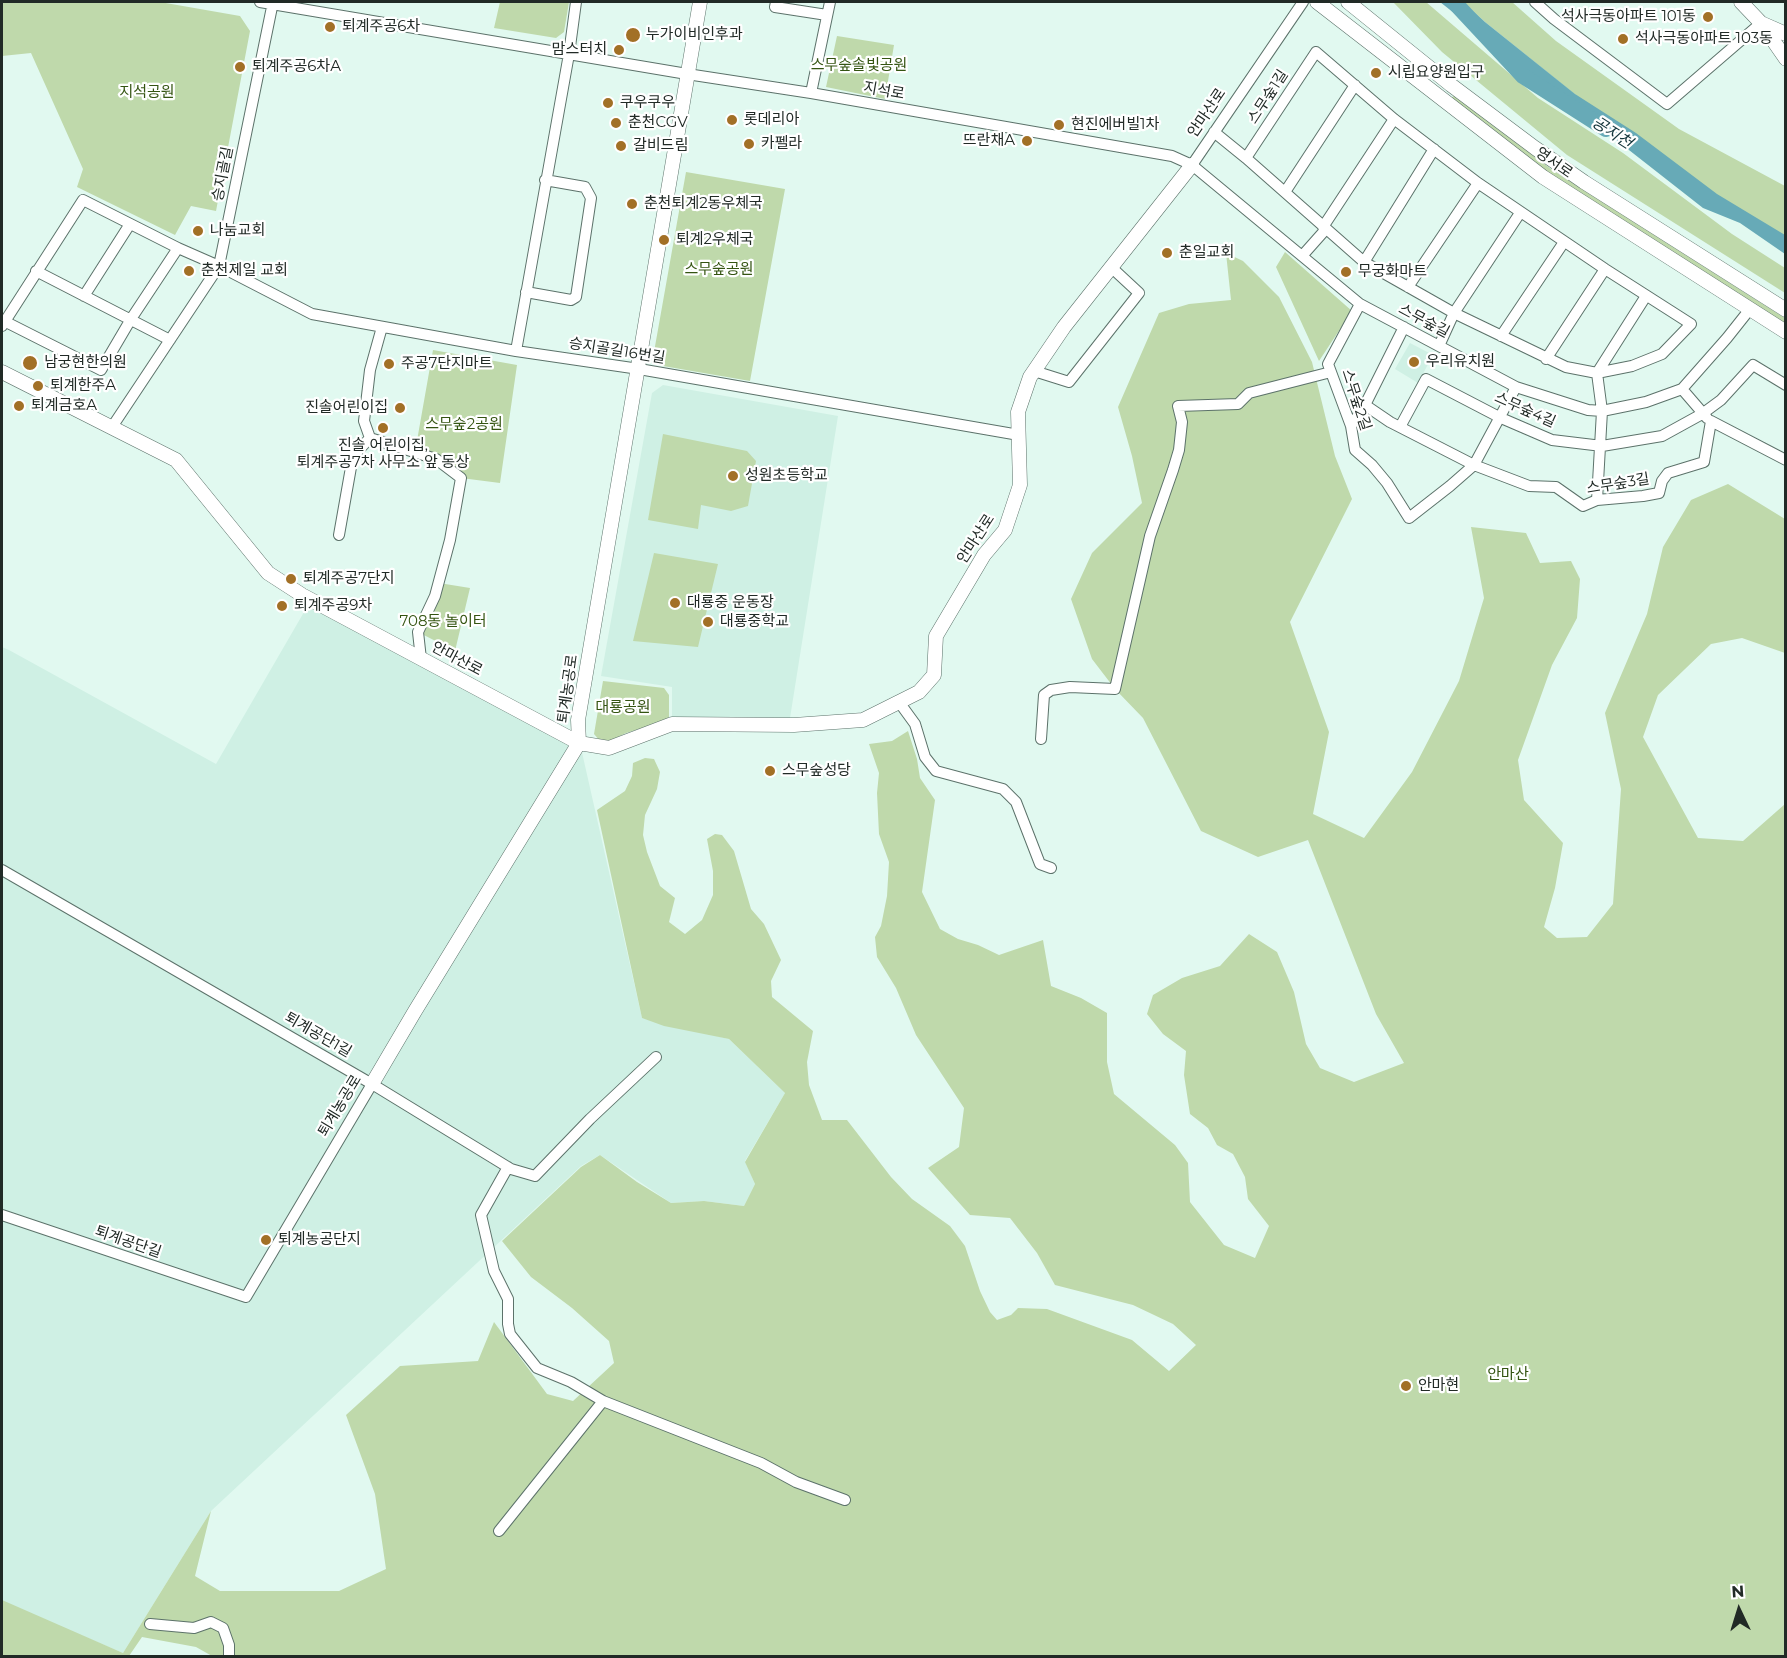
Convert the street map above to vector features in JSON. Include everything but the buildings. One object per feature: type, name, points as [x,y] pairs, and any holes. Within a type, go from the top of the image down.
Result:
[{"type":"street","name":"지석로","points":[[260,2],[272,2],[687,74],[811,93],[1172,156],[1192,165]]},
{"type":"street","name":"승지골길","points":[[112,427],[219,266],[272,2]]},
{"type":"street","points":[[516,351],[569,54],[576,2]]},
{"type":"street","name":"퇴계농공로","points":[[246,1297],[415,1011],[579,743],[578,720],[700,2]]},
{"type":"street","points":[[776,2],[775,7],[827,15]]},
{"type":"street","points":[[811,93],[830,2]]},
{"type":"street","name":"안마산로","points":[[2,372],[176,460],[268,573],[302,595],[579,743],[609,748],[672,724],[794,725],[864,720],[918,692],[934,675],[936,636],[984,555],[1005,530],[1020,485],[1018,412],[1034,371],[1064,327],[1192,165],[1303,2]]},
{"type":"street","name":"영서로","points":[[1317,2],[1543,177],[1785,332]]},
{"type":"street","name":"영서로","points":[[1348,2],[1451,85],[1535,148],[1584,182],[1785,310]]},
{"type":"street","points":[[1535,2],[1554,19],[1667,104],[1761,23]]},
{"type":"street","points":[[1741,2],[1761,23],[1785,59]]},
{"type":"street","points":[[1356,30],[1358,20],[1369,18]]},
{"type":"street","points":[[1761,23],[1785,34]]},
{"type":"street","name":"스무숲1길","points":[[1316,52],[1394,119],[1520,213],[1690,324],[1662,354],[1632,366],[1597,373],[1566,367],[1454,313],[1364,262],[1246,158],[1316,52]]},
{"type":"street","points":[[1285,192],[1355,85]]},
{"type":"street","points":[[1302,256],[1325,228],[1394,119]]},
{"type":"street","points":[[1214,132],[1246,158]]},
{"type":"street","points":[[1364,262],[1434,149]]},
{"type":"street","name":"스무숲길","points":[[1192,165],[1360,304],[1516,387],[1588,410],[1602,411],[1646,402],[1682,389],[1750,309]]},
{"type":"street","points":[[526,292],[571,300],[576,297],[591,198],[585,187],[545,180]]},
{"type":"street","points":[[1408,287],[1478,183]]},
{"type":"street","name":"승지골길16번길","points":[[36,272],[83,200],[312,314],[516,351],[639,369],[1019,435]]},
{"type":"street","points":[[1439,346],[1454,313],[1520,213]]},
{"type":"street","points":[[84,296],[130,224]]},
{"type":"street","points":[[1501,336],[1564,242]]},
{"type":"street","points":[[170,340],[131,319],[36,272],[3,323],[101,370],[131,319],[178,248]]},
{"type":"street","points":[[1034,371],[1069,382],[1138,292],[1111,267]]},
{"type":"street","points":[[1546,359],[1605,269]]},
{"type":"street","points":[[1598,500],[1602,411],[1597,373],[1646,296]]},
{"type":"street","name":"스무숲2길","points":[[1360,304],[1328,364],[1351,426],[1355,450],[1387,483],[1409,518],[1474,465]]},
{"type":"street","points":[[370,438],[364,422],[370,370],[382,327]]},
{"type":"street","points":[[1351,426],[1365,405],[1404,327]]},
{"type":"street","name":"스무숲4길","points":[[1400,427],[1426,379],[1501,418],[1552,440],[1602,446],[1662,436],[1702,414],[1727,394],[1754,365],[1785,385]]},
{"type":"street","points":[[1041,739],[1044,694],[1052,690],[1071,687],[1115,689],[1150,536],[1179,450],[1182,422],[1178,406],[1238,404],[1249,393],[1331,372]]},
{"type":"street","points":[[1474,465],[1516,387]]},
{"type":"street","points":[[1682,389],[1702,414],[1711,421],[1785,460]]},
{"type":"street","name":"스무숲3길","points":[[1365,405],[1400,427],[1474,465],[1529,486],[1556,487],[1583,506],[1598,500],[1659,493],[1668,473],[1704,462],[1711,421]]},
{"type":"street","points":[[339,535],[353,456],[370,438]]},
{"type":"street","points":[[370,438],[436,459],[461,478],[450,540],[435,596],[418,632],[422,659]]},
{"type":"street","points":[[899,702],[915,724],[925,757],[936,771],[1004,789],[1016,802],[1040,864],[1051,868]]},
{"type":"street","name":"퇴계공단1길","points":[[2,870],[372,1084],[508,1167],[535,1176],[590,1119],[656,1057]]},
{"type":"street","points":[[508,1167],[481,1215],[494,1271],[508,1299],[510,1334],[537,1368],[571,1382],[603,1401],[761,1463],[796,1482],[845,1500]]},
{"type":"street","name":"퇴계공단길","points":[[2,1215],[246,1297]]},
{"type":"street","points":[[499,1531],[603,1401]]},
{"type":"street","points":[[150,1624],[194,1628],[211,1622],[223,1628],[229,1645],[229,1656]]},
{"type":"shaded area","name":"우리유치원","points":[[1410,343],[1433,355],[1418,383],[1395,369]]},
{"type":"shaded area","points":[[663,385],[838,416],[790,718],[672,717],[672,687],[601,676],[652,393]]},
{"type":"shaded area","points":[[311,600],[581,748],[642,1018],[729,1039],[785,1093],[745,1161],[755,1184],[744,1206],[704,1201],[671,1203],[600,1155],[581,1166],[211,1511],[123,1653],[2,1602],[2,647],[216,764]]},
{"type":"green space","name":"지석공원","points":[[2,2],[160,2],[240,16],[250,31],[216,211],[191,206],[175,235],[77,187],[83,169],[31,53],[2,56]]},
{"type":"green space","points":[[500,2],[569,2],[564,32],[556,38],[494,28]]},
{"type":"green space","points":[[1393,2],[1426,2],[1538,98],[1623,153],[1732,234],[1785,268],[1785,293],[1567,155],[1442,52]]},
{"type":"green space","points":[[1463,2],[1512,2],[1556,41],[1679,129],[1785,186],[1785,245],[1669,170]]},
{"type":"green space","name":"스무숲솔빛공원","points":[[837,36],[894,45],[885,99],[826,87]]},
{"type":"green space","points":[[1455,95],[1551,169],[1785,318],[1785,325],[1547,172],[1451,98]]},
{"type":"green space","name":"스무숲공원","points":[[686,172],[785,189],[750,381],[663,366],[654,352]]},
{"type":"green space","points":[[1285,252],[1352,311],[1319,361],[1276,267]]},
{"type":"green space","name":"안마산","points":[[1226,253],[1243,261],[1279,297],[1312,362],[1335,456],[1352,499],[1290,622],[1329,732],[1313,814],[1364,838],[1412,772],[1459,681],[1484,598],[1471,527],[1526,533],[1540,563],[1571,561],[1580,579],[1577,618],[1552,665],[1518,760],[1524,800],[1563,843],[1555,888],[1544,927],[1557,938],[1587,937],[1613,904],[1621,789],[1605,713],[1647,614],[1663,547],[1691,500],[1728,484],[1785,519],[1785,653],[1742,638],[1711,644],[1658,695],[1643,737],[1698,838],[1743,841],[1785,804],[1785,1656],[212,1656],[196,1647],[142,1637],[129,1656],[2,1656],[2,1600],[123,1653],[211,1511],[195,1576],[220,1591],[339,1591],[386,1569],[375,1494],[346,1415],[400,1366],[478,1361],[494,1322],[547,1394],[573,1401],[614,1363],[609,1341],[572,1308],[531,1277],[502,1241],[581,1167],[600,1155],[671,1203],[704,1201],[744,1206],[755,1184],[745,1162],[785,1093],[729,1039],[664,1026],[642,1018],[597,810],[625,791],[632,776],[633,763],[645,758],[654,759],[660,772],[657,789],[645,815],[643,835],[660,886],[675,898],[669,922],[685,934],[702,920],[713,895],[713,871],[707,839],[715,834],[722,835],[734,851],[751,909],[764,924],[781,960],[771,981],[772,997],[813,1031],[807,1062],[809,1085],[822,1120],[847,1120],[891,1177],[912,1199],[950,1226],[965,1246],[980,1291],[990,1312],[997,1320],[1011,1315],[1018,1308],[1047,1309],[1132,1340],[1169,1371],[1196,1345],[1173,1324],[1133,1305],[1055,1285],[1037,1253],[1010,1218],[970,1215],[928,1168],[959,1147],[964,1108],[916,1035],[896,988],[877,957],[875,937],[881,926],[887,896],[889,862],[879,834],[877,793],[879,773],[869,744],[892,741],[908,731],[920,778],[935,800],[922,892],[940,929],[958,939],[999,955],[1043,940],[1051,986],[1081,998],[1107,1013],[1107,1062],[1114,1094],[1175,1145],[1188,1163],[1190,1202],[1224,1245],[1255,1258],[1269,1226],[1248,1199],[1245,1177],[1233,1154],[1217,1145],[1208,1128],[1190,1114],[1184,1075],[1186,1051],[1163,1034],[1147,1014],[1153,995],[1182,978],[1220,966],[1249,934],[1277,952],[1294,992],[1306,1044],[1320,1068],[1354,1082],[1404,1063],[1376,1014],[1308,840],[1258,857],[1201,831],[1143,718],[1115,689],[1092,659],[1071,599],[1092,553],[1142,503],[1118,407],[1159,313],[1189,304],[1231,300]]},
{"type":"green space","name":"스무숲2공원","points":[[433,350],[517,365],[500,483],[461,478],[415,452]]},
{"type":"green space","points":[[663,434],[747,451],[756,461],[748,506],[731,511],[701,505],[698,529],[648,520]]},
{"type":"green space","name":"대룡중 운동장","points":[[654,553],[718,564],[698,647],[633,641]]},
{"type":"green space","name":"708동 놀이터","points":[[439,583],[470,588],[455,651],[418,632]]},
{"type":"green space","name":"대룡공원","points":[[603,681],[664,688],[669,695],[669,717],[608,742],[600,741],[594,734]]},
{"type":"water","points":[[1440,2],[1463,2],[1575,94],[1636,133],[1717,194],[1785,235],[1785,254],[1740,223],[1703,208]]},
{"type":"waterway","name":"공지천","points":[[1454,2],[1523,76],[1606,129]]},
{"type":"place","name":"석사극동아파트 101동","points":[[1708,17]]},
{"type":"place","name":"퇴계주공6차","points":[[330,27]]},
{"type":"place","name":"누가이비인후과","points":[[633,35]]},
{"type":"place","name":"석사극동아파트 103동","points":[[1623,39]]},
{"type":"place","name":"맘스터치","points":[[619,50]]},
{"type":"place","name":"퇴계주공6차A","points":[[240,67]]},
{"type":"place","name":"시립요양원입구","points":[[1376,73]]},
{"type":"place","name":"쿠우쿠우","points":[[608,103]]},
{"type":"place","name":"롯데리아","points":[[732,120]]},
{"type":"place","name":"춘천CGV","points":[[616,123]]},
{"type":"place","name":"현진에버빌1차","points":[[1059,125]]},
{"type":"place","name":"뜨란채A","points":[[1027,141]]},
{"type":"place","name":"카펠라","points":[[749,144]]},
{"type":"place","name":"갈비드림","points":[[621,146]]},
{"type":"place","name":"춘천퇴계2동우체국","points":[[632,204]]},
{"type":"place","name":"나눔교회","points":[[198,231]]},
{"type":"place","name":"퇴계2우체국","points":[[664,240]]},
{"type":"place","name":"춘일교회","points":[[1167,253]]},
{"type":"place","name":"춘천제일 교회","points":[[189,271]]},
{"type":"place","name":"무궁화마트","points":[[1346,272]]},
{"type":"place","name":"우리유치원","points":[[1414,362]]},
{"type":"place","name":"남궁현한의원","points":[[30,363]]},
{"type":"place","name":"주공7단지마트","points":[[389,364]]},
{"type":"place","name":"퇴계한주A","points":[[38,386]]},
{"type":"place","name":"퇴계금호A","points":[[19,406]]},
{"type":"place","name":"진솔어린이집","points":[[400,408]]},
{"type":"place","name":"진솔 어린이집, 퇴계주공7차 사무소 앞 동상","points":[[383,428]]},
{"type":"place","name":"성원초등학교","points":[[733,476]]},
{"type":"place","name":"퇴계주공7단지","points":[[291,579]]},
{"type":"place","name":"대룡중 운동장","points":[[675,603]]},
{"type":"place","name":"퇴계주공9차","points":[[282,606]]},
{"type":"place","name":"대룡중학교","points":[[708,622]]},
{"type":"place","name":"스무숲성당","points":[[770,771]]},
{"type":"place","name":"퇴계농공단지","points":[[266,1240]]},
{"type":"place","name":"안마현","points":[[1406,1386]]}]
